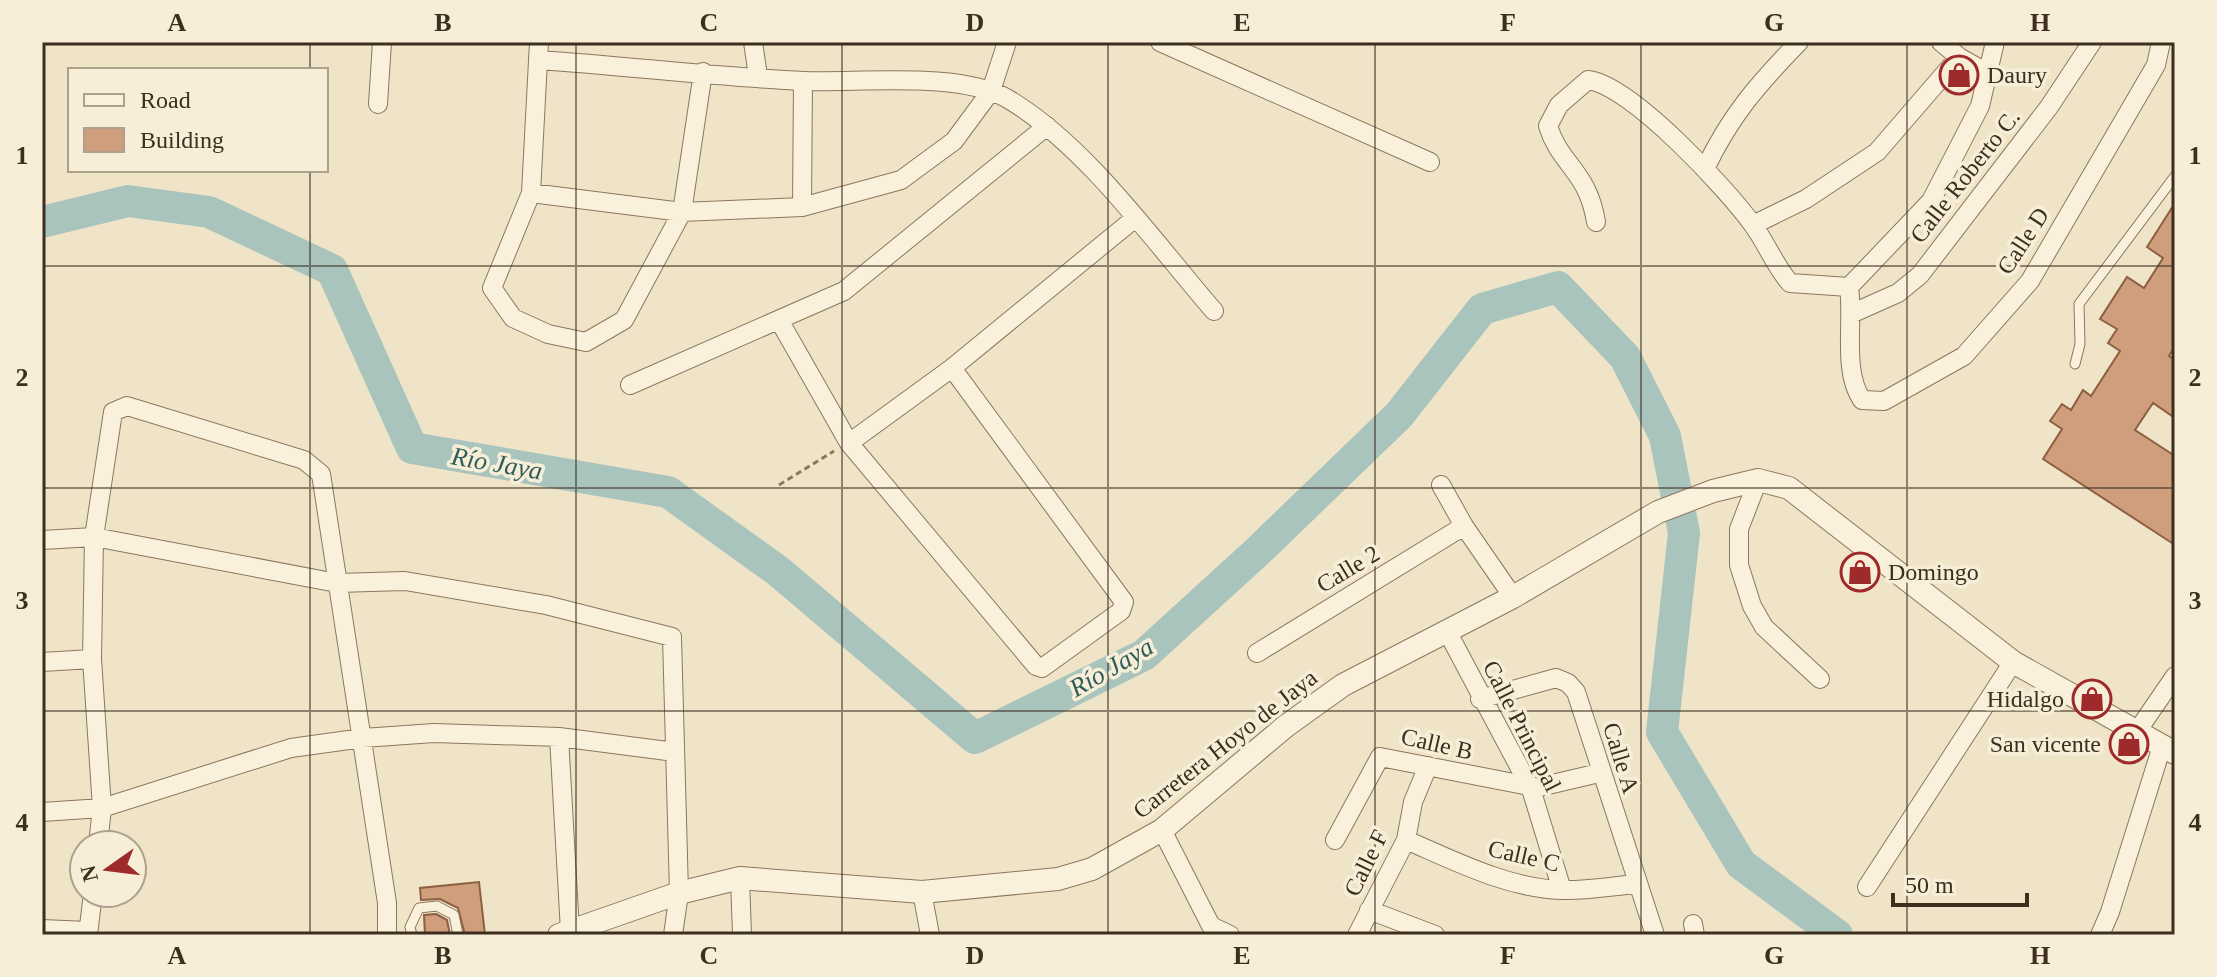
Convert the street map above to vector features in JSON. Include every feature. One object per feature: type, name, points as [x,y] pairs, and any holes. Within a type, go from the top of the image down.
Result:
[{"type":"street","points":[[378,104],[382,42]]},
{"type":"street","points":[[753,42],[758,76]]},
{"type":"street","points":[[531,193],[682,212],[802,207],[901,180],[954,141],[991,91],[1007,42]]},
{"type":"street","points":[[1160,42],[1430,162]]},
{"type":"street","points":[[1705,169],[1722,132],[1744,100],[1799,42]]},
{"type":"street","points":[[1941,42],[1959,57],[1989,74]]},
{"type":"street","points":[[1849,287],[1931,201],[1980,106],[1995,42]]},
{"type":"street","name":"Calle Roberto C.","points":[[1853,313],[1898,293],[1920,275],[2049,107],[2092,42]]},
{"type":"street","name":"Calle D","points":[[1853,313],[1852,385],[1862,400],[1884,401],[1964,356],[2030,281],[2156,65],[2161,42]]},
{"type":"street","points":[[703,72],[682,212],[624,320],[586,342],[548,334],[513,318],[492,288],[531,193],[539,51],[803,81],[926,82],[991,91],[1047,126],[1214,311]]},
{"type":"street","points":[[1753,225],[1806,199],[1877,152],[1959,57]]},
{"type":"street","points":[[1596,222],[1585,182],[1555,143],[1548,126],[1559,105],[1588,80],[1602,82],[1629,98],[1705,169],[1753,225],[1790,283],[1849,287]]},
{"type":"street","points":[[802,207],[803,81]]},
{"type":"street","points":[[630,385],[844,291],[1047,126]]},
{"type":"street","points":[[849,443],[952,368],[1134,219]]},
{"type":"street","points":[[1849,287],[1853,313]]},
{"type":"street","points":[[779,320],[849,443],[1036,666],[1050,665],[1121,611],[1124,602],[952,368]]},
{"type":"street","points":[[100,829],[102,808],[92,659],[94,537],[113,412],[127,406],[315,466],[321,474],[387,903],[387,935]]},
{"type":"street","points":[[1820,679],[1764,627],[1739,565],[1739,529],[1758,480],[1789,488],[2013,662],[2169,749],[2100,935]]},
{"type":"street","name":"Carretera Hoyo de Jaya","points":[[564,933],[679,893],[740,878],[922,892],[1058,879],[1092,869],[1162,830],[1286,726],[1343,685],[1513,597],[1658,512],[1713,491],[1758,480]]},
{"type":"street","points":[[1441,485],[1464,526],[1513,597]]},
{"type":"street","name":"Calle 2","points":[[1257,653],[1464,526]]},
{"type":"street","points":[[42,540],[94,537],[337,583],[405,581],[546,605],[672,637],[679,893],[673,935]]},
{"type":"street","name":"Calle Principal","points":[[1447,631],[1480,699],[1530,788],[1562,890]]},
{"type":"street","points":[[42,662],[92,659]]},
{"type":"street","points":[[1867,887],[2013,662]]},
{"type":"street","points":[[2138,730],[2175,676]]},
{"type":"street","name":"Calle A","points":[[1480,699],[1556,678],[1568,683],[1576,692],[1599,773],[1655,935]]},
{"type":"street","points":[[42,812],[102,808],[291,748],[363,738],[434,733],[559,737],[675,752]]},
{"type":"street","points":[[559,737],[564,933]]},
{"type":"street","name":"Calle B","points":[[1335,840],[1380,757],[1530,788],[1599,773]]},
{"type":"street","name":"Calle F","points":[[1357,935],[1406,840],[1413,802],[1428,766]]},
{"type":"street","points":[[1162,830],[1211,926],[1230,935]]},
{"type":"street","name":"Calle C","points":[[1406,840],[1481,871],[1525,885],[1562,890],[1637,884]]},
{"type":"street","points":[[740,878],[742,935]]},
{"type":"street","points":[[922,892],[930,935]]},
{"type":"street","points":[[42,929],[88,933],[91,909]]},
{"type":"street","points":[[1369,910],[1435,935]]},
{"type":"lane","points":[[2075,364],[2080,344],[2079,304],[2175,176]]},
{"type":"lane","points":[[412,935],[410,927],[419,908],[437,906],[454,915],[458,935]]},
{"type":"path","points":[[779,485],[849,443]]},
{"type":"building","points":[[2175,203],[2175,346],[2169,356],[2175,360],[2175,418],[2153,403],[2135,430],[2175,456],[2175,545],[2043,459],[2062,429],[2050,421],[2062,404],[2071,410],[2083,390],[2091,396],[2120,351],[2108,343],[2117,329],[2100,319],[2127,277],[2144,288],[2163,258],[2147,247]]},
{"type":"building","points":[[479,882],[485,935],[465,935],[458,908],[440,899],[421,900],[420,888]]},
{"type":"building","points":[[436,914],[447,920],[450,935],[425,935],[424,915]]},
{"type":"waterway","name":"Río Jaya","points":[[42,222],[128,201],[209,212],[332,270],[412,448],[668,492],[778,571],[975,738],[1144,655],[1257,552],[1399,415],[1482,309],[1558,287],[1625,357],[1665,436],[1684,533],[1662,732],[1741,864],[1837,935]]},
{"type":"place","name":"Daury","points":[[1959,75]]},
{"type":"place","name":"Domingo","points":[[1860,572]]},
{"type":"place","name":"Hidalgo","points":[[2092,699]]},
{"type":"place","name":"San vicente","points":[[2129,744]]}]
